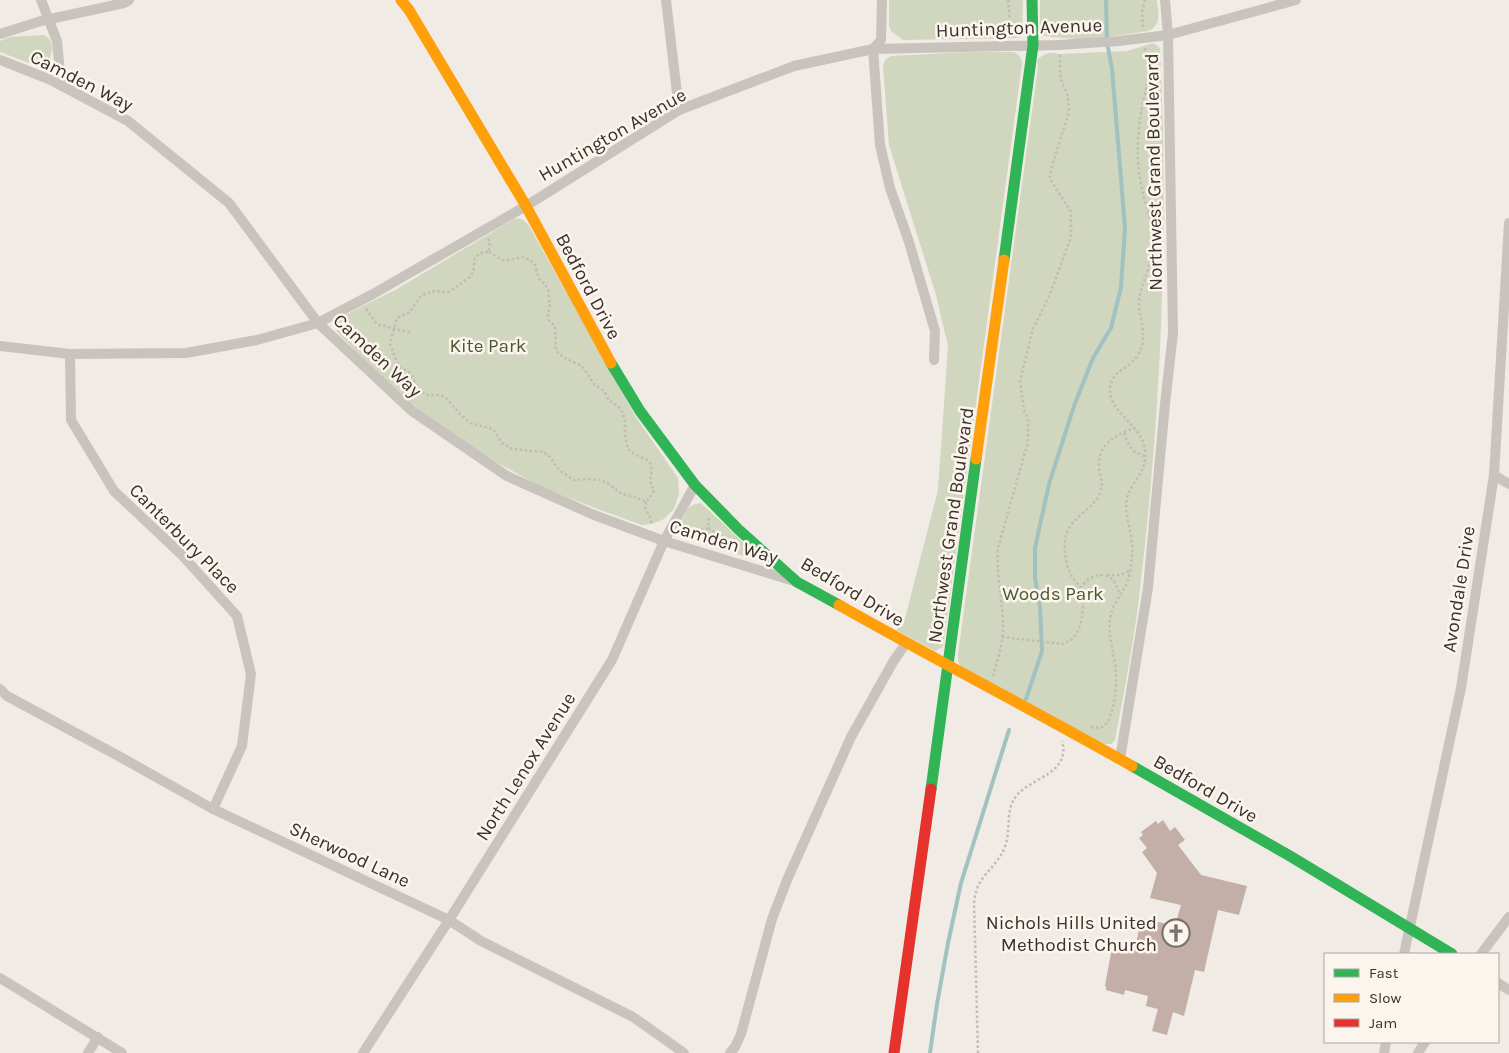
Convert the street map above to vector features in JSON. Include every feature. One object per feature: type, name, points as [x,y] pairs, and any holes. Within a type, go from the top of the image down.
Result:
[{"type":"street","points":[[40,0],[56,41],[64,87]]},
{"type":"street","points":[[0,34],[49,20],[124,3],[129,0]]},
{"type":"street","name":"Bedford Drive","points":[[401,0],[409,10],[526,206],[600,345],[635,402],[695,485],[738,529],[797,582],[1120,759],[1290,856],[1450,953]]},
{"type":"street","points":[[666,0],[679,110]]},
{"type":"street","points":[[882,0],[881,40],[873,49],[880,145],[890,188],[909,242],[935,331],[934,360]]},
{"type":"street","name":"Northwest Grand Boulevard","points":[[894,1053],[1033,45],[1032,0]]},
{"type":"street","name":"Northwest Grand Boulevard","points":[[1120,759],[1148,588],[1173,333],[1168,36],[1165,0]]},
{"type":"street","name":"Huntington Avenue","points":[[0,346],[70,354],[186,353],[257,340],[318,323],[366,298],[526,206],[679,110],[794,66],[873,49],[1033,45],[1119,41],[1168,36],[1296,0]]},
{"type":"street","name":"Camden Way","points":[[0,60],[51,80],[128,121],[229,203],[318,323],[412,411],[507,476],[594,515],[668,543],[797,582]]},
{"type":"street","name":"Avondale Drive","points":[[1404,953],[1461,688],[1494,475],[1509,223]]},
{"type":"street","name":"Canterbury Place","points":[[70,354],[71,420],[114,491],[180,554],[237,616],[251,674],[242,746],[213,809]]},
{"type":"street","points":[[1494,475],[1509,484]]},
{"type":"street","name":"North Lenox Avenue","points":[[364,1053],[612,660],[695,485]]},
{"type":"street","name":"Northwest Grand Boulevard","points":[[730,1053],[735,1048],[741,1034],[772,919],[787,880],[851,737],[893,662],[906,643]]},
{"type":"street","name":"Sherwood Lane","points":[[0,689],[8,696],[213,809],[449,920],[481,941],[633,1017],[684,1053]]},
{"type":"street","points":[[1482,953],[1509,916]]},
{"type":"street","points":[[0,978],[122,1053]]},
{"type":"street","points":[[88,1053],[98,1037]]},
{"type":"path","points":[[1143,30],[1142,13],[1145,0]]},
{"type":"path","points":[[1089,726],[1099,728],[1106,725],[1113,705],[1116,675],[1110,615],[1128,580],[1130,571],[1133,545],[1126,506],[1127,497],[1142,472],[1145,456],[1142,440],[1135,428],[1116,408],[1111,399],[1110,390],[1114,375],[1133,362],[1143,344],[1139,301],[1154,245],[1154,234],[1141,187],[1138,160],[1139,130],[1148,75],[1144,45]]},
{"type":"path","points":[[989,686],[1002,646],[1003,624],[997,563],[998,548],[1028,442],[1028,420],[1022,401],[1020,381],[1033,329],[1050,294],[1071,237],[1071,212],[1050,179],[1069,112],[1068,96],[1060,75],[1060,51]]},
{"type":"path","points":[[646,502],[622,494],[600,480],[574,480],[560,471],[544,452],[512,450],[502,443],[493,429],[470,423],[446,398],[422,392],[410,373],[401,368],[390,344],[397,318],[410,312],[419,298],[425,294],[449,292],[470,277],[473,272],[475,258],[480,253],[489,252],[502,260],[522,257],[530,260],[535,265],[539,279],[548,290],[550,304],[548,315],[549,320],[555,326],[556,351],[564,358],[582,366],[594,384],[604,391],[609,400],[621,409],[625,421],[628,449],[650,463],[652,469],[650,480],[654,491],[646,502],[645,508],[652,524],[668,543],[708,528]]},
{"type":"path","points":[[366,298],[365,306],[377,324],[410,332]]},
{"type":"path","points":[[1002,637],[1063,644],[1075,636],[1082,618],[1083,608],[1080,588],[1068,568],[1065,541],[1068,531],[1074,522],[1097,499],[1100,492],[1102,484],[1099,467],[1102,450],[1107,442],[1123,432],[1135,428]]},
{"type":"path","points":[[1123,432],[1131,449],[1137,454],[1145,456]]},
{"type":"path","points":[[708,528],[709,499]]},
{"type":"path","points":[[708,528],[720,535],[730,545],[734,563]]},
{"type":"path","points":[[1080,588],[1094,576],[1120,575],[1130,571]]},
{"type":"path","points":[[1104,575],[1110,577],[1117,585],[1119,596]]},
{"type":"path","points":[[978,1053],[974,903],[976,892],[980,882],[1004,850],[1007,841],[1009,811],[1012,803],[1021,791],[1059,765],[1064,750],[1059,736]]},
{"type":"green space","points":[[889,0],[1023,0],[1022,36],[1018,38],[903,40],[892,32],[889,26]]},
{"type":"green space","points":[[1040,0],[1157,0],[1158,18],[1155,26],[1148,31],[1087,40],[1043,36],[1040,26]]},
{"type":"green space","points":[[44,35],[52,44],[52,48],[48,63],[42,68],[0,52],[0,41],[9,37]]},
{"type":"green space","name":"Woods Park","points":[[1153,43],[1160,48],[1164,186],[1158,392],[1147,530],[1134,634],[1115,740],[1111,744],[1104,744],[963,669],[958,662],[958,654],[1038,67],[1037,60],[1050,53],[1127,51]]},
{"type":"green space","name":"Woods Park","points":[[1014,52],[1020,57],[1022,64],[943,647],[935,651],[896,630],[903,626],[938,490],[948,346],[936,295],[889,145],[883,66],[885,60],[891,56]]},
{"type":"green space","name":"Kite Park","points":[[518,218],[528,224],[636,417],[678,478],[679,493],[674,509],[664,519],[652,524],[642,525],[603,511],[541,487],[466,445],[410,403],[382,378],[335,328],[336,322],[341,317],[397,289]]},
{"type":"green space","points":[[701,503],[751,550],[750,555],[747,557],[743,556],[684,538],[680,527],[685,514],[689,508]]},
{"type":"building","name":"Nichols Hills United Methodist Church","points":[[1163,820],[1170,831],[1175,827],[1185,840],[1178,845],[1201,875],[1247,886],[1239,915],[1218,910],[1204,972],[1195,970],[1184,1016],[1173,1012],[1167,1035],[1152,1031],[1158,1009],[1146,1006],[1148,996],[1125,990],[1124,995],[1106,990],[1105,986],[1113,942],[1135,947],[1142,918],[1175,926],[1181,905],[1150,898],[1157,873],[1142,852],[1147,848],[1139,838],[1143,835],[1141,832],[1156,821],[1158,824]]},
{"type":"waterway","points":[[1026,699],[1042,651],[1040,608],[1035,578],[1035,548],[1049,484],[1074,406],[1093,358],[1111,328],[1121,287],[1125,228],[1112,69],[1107,42],[1106,0]]},
{"type":"waterway","points":[[930,1053],[948,943],[961,883],[1009,730]]},
{"type":"traffic: fast","points":[[1004,260],[1033,45],[1032,0]]},
{"type":"traffic: fast","points":[[611,363],[640,411],[695,485],[738,529],[797,582],[839,605]]},
{"type":"traffic: fast","points":[[931,789],[976,459]]},
{"type":"traffic: fast","points":[[1132,766],[1290,856],[1450,953]]},
{"type":"traffic: slow","points":[[401,0],[409,10],[526,206],[611,363]]},
{"type":"traffic: slow","points":[[976,459],[1004,260]]},
{"type":"traffic: slow","points":[[839,605],[1132,766]]},
{"type":"traffic: jam","points":[[894,1053],[931,789]]},
{"type":"place","name":"Nichols Hills United Methodist Church","points":[[1176,933]]}]
